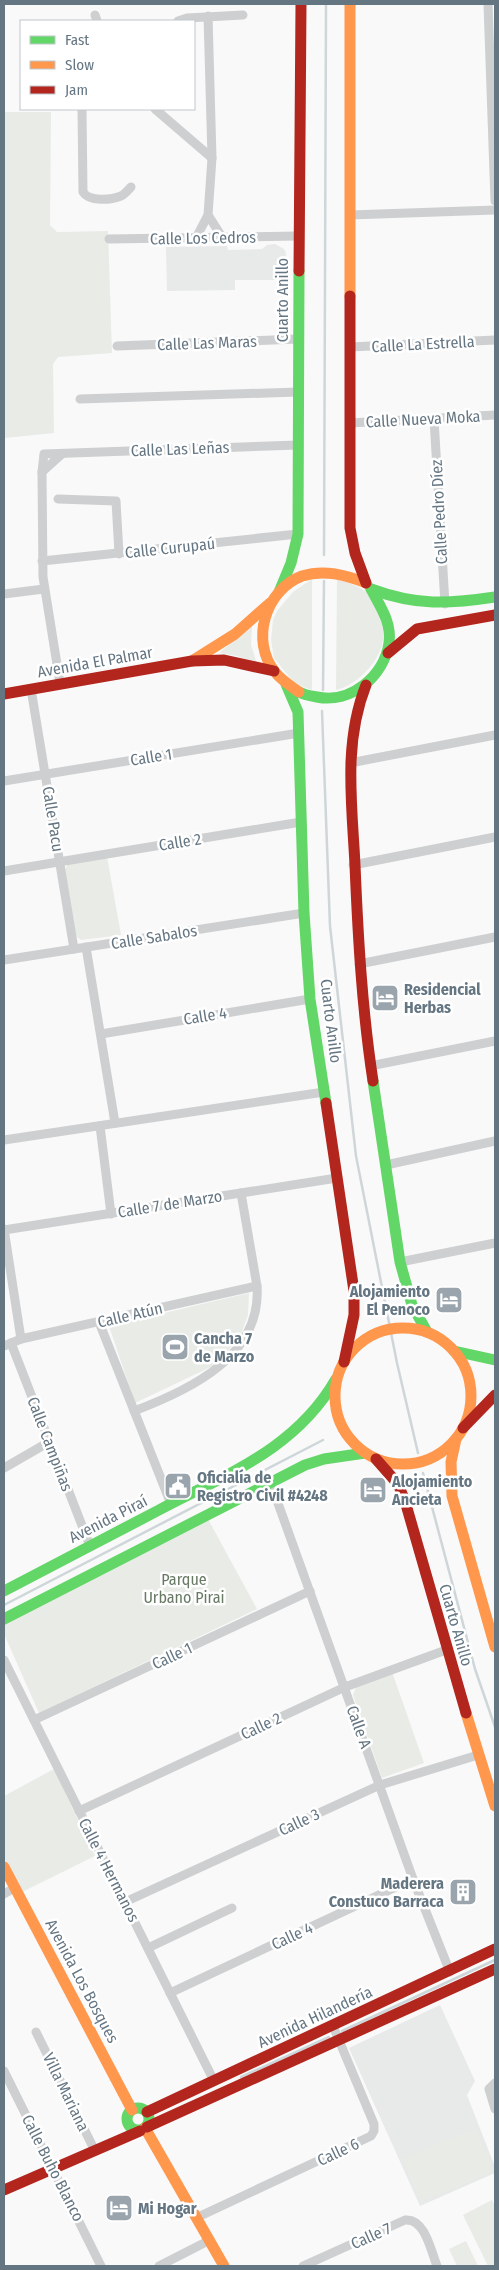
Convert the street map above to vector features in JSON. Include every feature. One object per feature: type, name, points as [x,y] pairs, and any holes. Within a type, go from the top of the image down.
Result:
[{"type":"main road","name":"Cuarto Anillo","points":[[279,592],[291,563],[298,534],[298,236],[301,4]]},
{"type":"main road","points":[[350,4],[350,528],[355,553],[368,586],[382,602],[388,618],[390,636],[388,653],[383,665],[366,685],[351,694],[337,697],[308,696],[286,684],[274,671],[263,644],[264,622],[271,602],[287,584],[308,574],[335,572],[351,576],[368,586],[414,604],[445,604],[495,597]]},
{"type":"main road","name":"Avenida El Palmar","points":[[192,661],[235,634],[271,602]]},
{"type":"main road","points":[[388,653],[417,630],[495,615]]},
{"type":"main road","name":"Avenida El Palmar","points":[[4,694],[192,661],[232,662],[274,671]]},
{"type":"main road","name":"Cuarto Anillo","points":[[286,684],[298,712],[304,913],[310,999],[354,1291],[354,1315],[344,1362]]},
{"type":"main road","name":"Cuarto Anillo","points":[[366,685],[355,712],[350,738],[353,865],[359,964],[370,1066],[400,1262],[412,1305],[427,1332]]},
{"type":"main road","points":[[408,1328],[427,1332],[442,1340],[454,1351],[463,1364],[469,1380],[471,1396],[469,1413],[463,1428],[456,1439],[435,1456],[420,1462],[405,1464],[376,1459],[365,1453],[350,1439],[339,1420],[334,1393],[336,1379],[344,1362],[362,1341],[374,1334],[390,1329],[408,1328]]},
{"type":"main road","points":[[454,1351],[495,1360]]},
{"type":"main road","name":"Avenida Piraí","points":[[4,1591],[264,1455],[296,1433],[312,1417],[336,1379]]},
{"type":"main road","points":[[463,1428],[495,1395]]},
{"type":"main road","points":[[456,1439],[451,1462],[452,1496],[495,1647]]},
{"type":"main road","points":[[4,1619],[270,1481],[305,1465],[324,1459],[365,1453]]},
{"type":"main road","name":"Cuarto Anillo","points":[[376,1459],[398,1484],[405,1501],[446,1650],[495,1806]]},
{"type":"main road","name":"Avenida Los Bosques","points":[[4,1867],[132,2110]]},
{"type":"main road","name":"Avenida Hilandería","points":[[147,2112],[450,1972],[495,1949]]},
{"type":"main road","name":"Avenida Hilandería","points":[[4,2190],[144,2129],[495,1969]]},
{"type":"main road","points":[[142,2108],[147,2112],[149,2122],[144,2129],[132,2129],[128,2124],[127,2116],[132,2110],[142,2108]]},
{"type":"main road","name":"Avenida Hilandería","points":[[112,2142],[128,2124]]},
{"type":"main road","points":[[144,2129],[198,2217],[224,2266]]},
{"type":"street","points":[[488,4],[493,97],[495,200]]},
{"type":"street","points":[[184,20],[208,16],[243,15]]},
{"type":"street","points":[[196,238],[208,215],[212,158],[208,16]]},
{"type":"street","points":[[82,110],[83,192],[86,197],[90,199],[122,196],[130,187]]},
{"type":"street","points":[[157,110],[212,158]]},
{"type":"street","points":[[350,215],[495,210]]},
{"type":"street","points":[[208,215],[222,237]]},
{"type":"street","name":"Calle Los Cedros","points":[[109,239],[298,236]]},
{"type":"street","name":"Calle Las Maras","points":[[117,346],[298,339]]},
{"type":"street","name":"Calle La Estrella","points":[[350,347],[495,340]]},
{"type":"street","points":[[80,399],[298,392]]},
{"type":"street","name":"Calle Nueva Moka","points":[[350,423],[495,415]]},
{"type":"street","name":"Calle Pedro Díez","points":[[434,419],[445,604]]},
{"type":"street","name":"Calle Las Leñas","points":[[60,683],[44,589],[42,561],[42,472],[62,454],[298,444]]},
{"type":"street","points":[[58,499],[116,501],[119,554]]},
{"type":"street","name":"Calle Curupaú","points":[[42,561],[298,534]]},
{"type":"street","points":[[4,594],[44,589]]},
{"type":"street","name":"Calle Pacu","points":[[31,689],[74,949]]},
{"type":"street","name":"Calle 1","points":[[4,780],[299,733]]},
{"type":"street","points":[[350,763],[495,735]]},
{"type":"street","name":"Calle 2","points":[[4,871],[301,822]]},
{"type":"street","points":[[353,865],[495,837]]},
{"type":"street","name":"Calle Sabalos","points":[[4,960],[304,913]]},
{"type":"street","points":[[359,964],[495,937]]},
{"type":"street","points":[[86,947],[115,1124]]},
{"type":"street","name":"Calle 4","points":[[101,1034],[310,999]]},
{"type":"street","points":[[370,1066],[495,1041]]},
{"type":"street","points":[[4,1138],[115,1124],[324,1092]]},
{"type":"street","points":[[100,1126],[111,1214]]},
{"type":"street","points":[[386,1165],[495,1141]]},
{"type":"street","name":"Calle 7 de Marzo","points":[[4,1230],[337,1178]]},
{"type":"street","points":[[134,1411],[204,1378],[226,1362],[240,1346],[253,1319],[258,1296],[241,1193]]},
{"type":"street","points":[[4,1230],[20,1339]]},
{"type":"street","points":[[400,1262],[495,1243]]},
{"type":"street","name":"Calle Atún","points":[[7,1344],[20,1339],[257,1286]]},
{"type":"street","points":[[99,1322],[171,1504]]},
{"type":"street","name":"Calle Campiñas","points":[[7,1344],[49,1442],[90,1546]]},
{"type":"street","points":[[4,1468],[49,1442]]},
{"type":"street","name":"Calle A","points":[[270,1481],[413,1879],[450,1972]]},
{"type":"street","name":"Calle 1","points":[[34,1720],[310,1591]]},
{"type":"street","name":"Calle 2","points":[[79,1811],[345,1687],[446,1650]]},
{"type":"street","name":"Calle 4 Hermanos","points":[[4,1660],[214,2081]]},
{"type":"street","name":"Calle 3","points":[[125,1902],[380,1785],[478,1754]]},
{"type":"street","name":"Calle 4","points":[[170,1993],[413,1879]]},
{"type":"street","points":[[4,1894],[14,1888]]},
{"type":"street","points":[[148,1948],[232,1908]]},
{"type":"street","name":"Calle 6","points":[[198,2217],[371,2136],[374,2124],[333,2026]]},
{"type":"street","name":"Villa Mariana","points":[[36,2032],[95,2151]]},
{"type":"street","name":"Calle Buho Blanco","points":[[4,2071],[102,2266]]},
{"type":"street","points":[[495,2083],[489,2089],[495,2109]]},
{"type":"street","name":"Calle 7","points":[[303,2266],[406,2220],[412,2220],[419,2224],[437,2266]]},
{"type":"street","points":[[159,2266],[210,2240]]},
{"type":"shaded area","points":[[275,244],[284,249],[286,253],[286,280],[235,280],[235,290],[167,291],[166,247],[227,246],[228,250],[262,249],[267,245]]},
{"type":"shaded area","points":[[440,2005],[475,2081],[467,2095],[495,2167],[495,2173],[420,2206],[349,2048]]},
{"type":"green space","points":[[4,112],[51,112],[50,225],[57,232],[108,231],[112,353],[58,357],[53,364],[54,433],[4,438]]},
{"type":"green space","points":[[312,579],[312,690],[295,684],[274,658],[271,640],[273,620],[277,611],[293,592]]},
{"type":"green space","points":[[337,579],[360,588],[371,597],[381,622],[383,640],[381,649],[370,668],[354,682],[336,690]]},
{"type":"green space","points":[[252,626],[251,645],[257,664],[237,656],[219,653]]},
{"type":"green space","points":[[107,857],[121,935],[81,940],[76,936],[65,869],[68,864]]},
{"type":"green space","name":"Cancha 7 de Marzo","points":[[249,1293],[248,1315],[241,1334],[219,1363],[135,1403],[109,1326]]},
{"type":"green space","name":"Parque Urbano Pirai","points":[[208,1519],[257,1609],[39,1713],[4,1634],[4,1624]]},
{"type":"green space","points":[[392,1672],[424,1763],[382,1778],[353,1695],[356,1687]]},
{"type":"green space","points":[[54,1769],[95,1856],[22,1892],[4,1858],[4,1796]]},
{"type":"green space","points":[[476,2128],[494,2172],[420,2202],[402,2158]]},
{"type":"green space","points":[[492,2200],[495,2206],[495,2266],[488,2266],[463,2215]]},
{"type":"green space","points":[[466,2241],[478,2266],[457,2266],[449,2249]]},
{"type":"waterway","points":[[324,555],[326,4]]},
{"type":"waterway","points":[[323,690],[324,581]]},
{"type":"waterway","points":[[322,711],[330,926],[356,1156],[397,1363],[418,1453]]},
{"type":"waterway","points":[[4,1605],[323,1440]]},
{"type":"waterway","points":[[423,1473],[475,1669],[495,1727]]},
{"type":"waterway","points":[[342,2031],[495,1960]]},
{"type":"waterway","points":[[241,2077],[329,2037]]},
{"type":"traffic: fast","points":[[279,592],[291,563],[298,534],[299,271]]},
{"type":"traffic: fast","points":[[371,589],[388,595],[433,602],[495,597]]},
{"type":"traffic: fast","points":[[299,692],[317,697],[330,698],[342,696],[364,685],[380,666],[386,655],[389,643],[389,629],[371,589]]},
{"type":"traffic: fast","points":[[286,684],[298,712],[304,913],[310,999],[326,1103]]},
{"type":"traffic: fast","points":[[373,1081],[400,1262],[412,1305],[427,1332]]},
{"type":"traffic: fast","points":[[454,1351],[495,1360]]},
{"type":"traffic: fast","points":[[4,1591],[258,1457],[301,1424],[320,1403],[336,1379]]},
{"type":"traffic: fast","points":[[4,1619],[305,1465],[324,1459],[365,1453]]},
{"type":"traffic: fast","points":[[138,2108],[146,2111],[149,2119],[146,2127],[138,2130],[130,2127],[127,2119],[130,2111],[138,2108]]},
{"type":"traffic: slow","points":[[350,4],[350,296]]},
{"type":"traffic: slow","points":[[299,692],[277,675],[267,660],[263,646],[263,632],[265,618],[271,604],[289,583],[310,574],[335,574],[366,583]]},
{"type":"traffic: slow","points":[[192,661],[235,634],[270,603]]},
{"type":"traffic: slow","points":[[403,1328],[429,1333],[441,1339],[451,1348],[460,1358],[466,1370],[471,1396],[466,1422],[460,1434],[451,1444],[441,1453],[429,1459],[403,1464],[377,1459],[365,1453],[355,1444],[346,1434],[340,1422],[335,1396],[340,1370],[346,1358],[355,1348],[365,1339],[377,1333],[403,1328]]},
{"type":"traffic: slow","points":[[456,1439],[451,1462],[452,1496],[495,1647]]},
{"type":"traffic: slow","points":[[466,1713],[495,1806]]},
{"type":"traffic: slow","points":[[4,1867],[132,2110]]},
{"type":"traffic: slow","points":[[145,2128],[224,2266]]},
{"type":"traffic: jam","points":[[299,271],[301,4]]},
{"type":"traffic: jam","points":[[350,296],[350,528],[355,553],[366,583]]},
{"type":"traffic: jam","points":[[388,653],[417,629],[495,615]]},
{"type":"traffic: jam","points":[[4,694],[192,661],[224,660],[274,671]]},
{"type":"traffic: jam","points":[[366,685],[354,729],[351,797],[361,973],[373,1081]]},
{"type":"traffic: jam","points":[[326,1103],[354,1291],[354,1315],[344,1362]]},
{"type":"traffic: jam","points":[[463,1428],[495,1395]]},
{"type":"traffic: jam","points":[[376,1459],[398,1484],[405,1501],[466,1713]]},
{"type":"traffic: jam","points":[[147,2112],[495,1949]]},
{"type":"traffic: jam","points":[[147,2127],[495,1969]]},
{"type":"traffic: jam","points":[[4,2190],[140,2131]]},
{"type":"place","name":"Residencial Herbas","points":[[385,998]]},
{"type":"place","name":"Alojamiento El Penoco","points":[[449,1300]]},
{"type":"place","name":"Cancha 7 de Marzo","points":[[175,1347]]},
{"type":"place","name":"Oficialía de Registro Civil #4248","points":[[178,1486]]},
{"type":"place","name":"Alojamiento Ancieta","points":[[373,1490]]},
{"type":"place","name":"Maderera Constuco Barraca","points":[[463,1892]]},
{"type":"place","name":"Mi Hogar","points":[[119,2208]]}]
